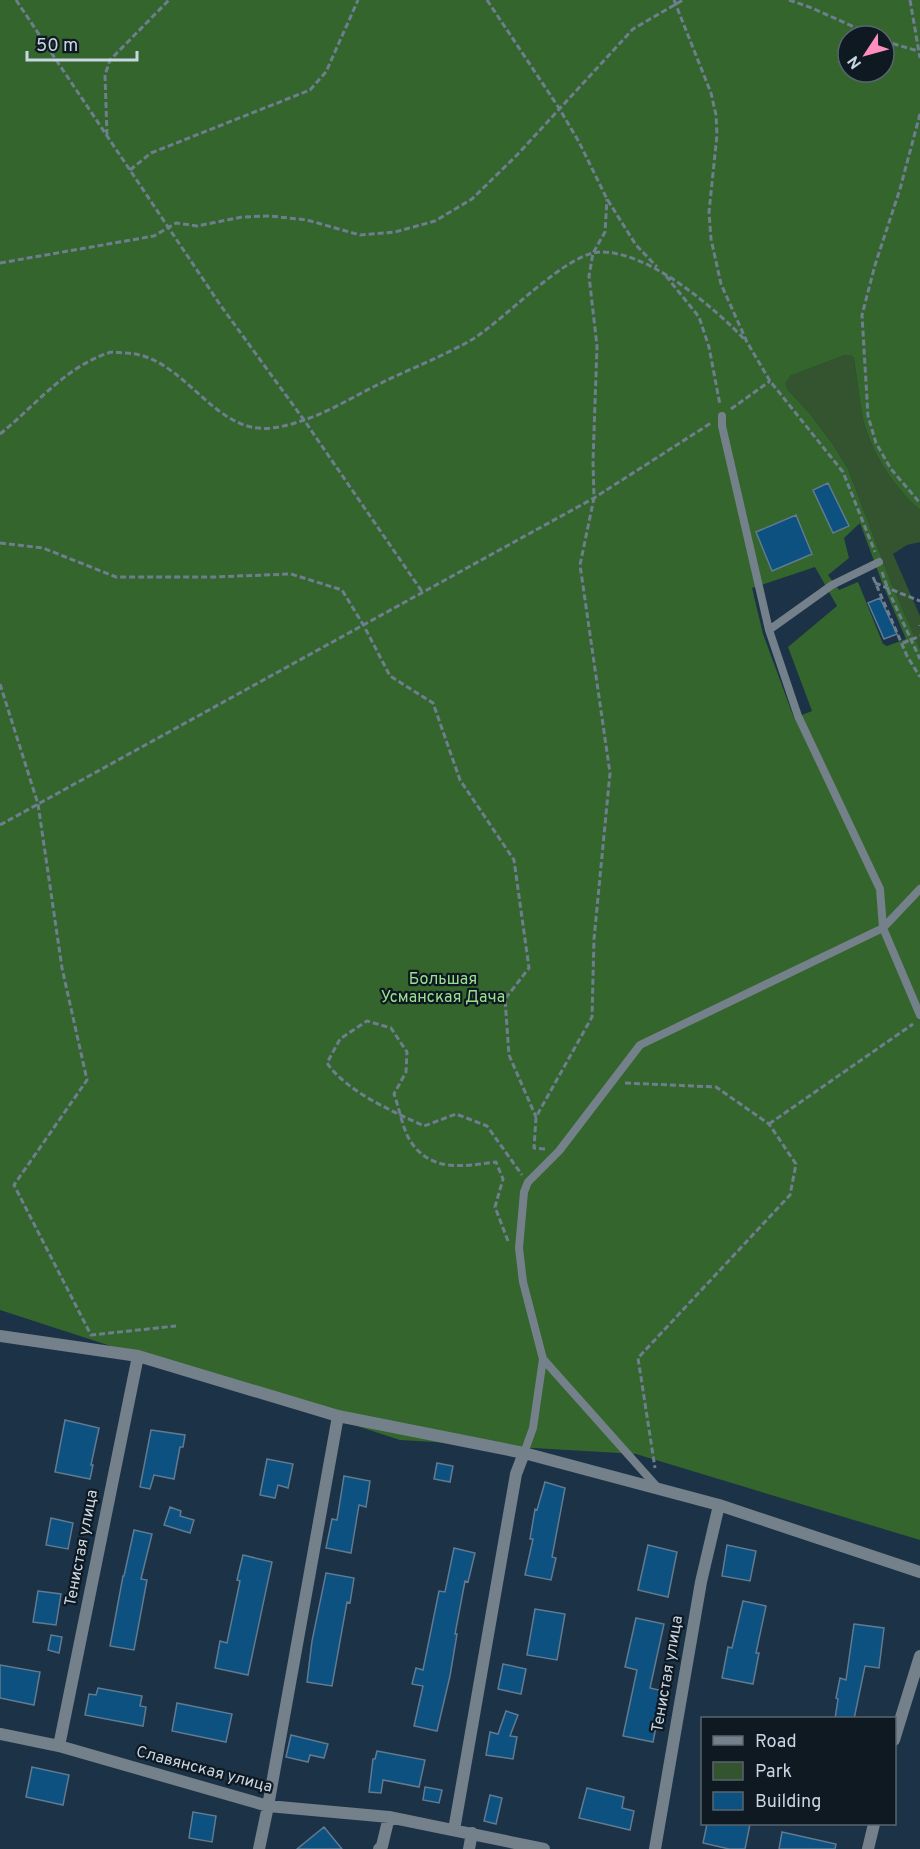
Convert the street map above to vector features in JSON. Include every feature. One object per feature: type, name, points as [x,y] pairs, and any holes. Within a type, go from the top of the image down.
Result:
[{"type":"street","points":[[0,1336],[138,1356],[338,1416],[524,1453],[719,1505],[920,1572]]},
{"type":"street","name":"Тенистая улица","points":[[59,1746],[138,1356]]},
{"type":"street","points":[[259,1849],[338,1416]]},
{"type":"street","points":[[454,1830],[516,1474],[524,1453]]},
{"type":"street","name":"Тенистая улица","points":[[655,1849],[701,1582],[719,1505]]},
{"type":"street","points":[[896,1734],[920,1656]]},
{"type":"street","name":"Славянская улица","points":[[0,1734],[59,1746],[268,1806],[389,1816],[544,1849]]},
{"type":"street","points":[[379,1849],[382,1846],[389,1816]]},
{"type":"street","points":[[868,1849],[874,1825]]},
{"type":"street","points":[[469,1849],[472,1833]]},
{"type":"lane","points":[[722,416],[722,426],[769,630],[798,716],[880,889],[882,928],[920,1017]]},
{"type":"lane","points":[[769,630],[832,585],[879,562]]},
{"type":"lane","points":[[524,1453],[533,1428],[543,1359],[523,1282],[519,1248],[524,1192],[528,1182],[559,1150],[631,1056],[646,1041],[882,928],[920,889]]},
{"type":"lane","points":[[543,1359],[658,1489]]},
{"type":"path","points":[[16,0],[221,306],[304,420],[423,594]]},
{"type":"path","points":[[107,137],[105,75],[110,60],[169,0]]},
{"type":"path","points":[[130,171],[151,153],[310,90],[326,72],[358,0]]},
{"type":"path","points":[[487,0],[559,108],[579,142],[607,199],[636,245],[677,288],[699,317],[709,346],[722,416]]},
{"type":"path","points":[[0,263],[154,236],[176,223],[197,226],[242,217],[270,216],[307,220],[360,235],[395,232],[435,220],[472,199],[517,155],[633,29],[675,2],[683,0]]},
{"type":"path","points":[[789,0],[847,24]]},
{"type":"path","points":[[910,0],[920,58]]},
{"type":"path","points":[[675,2],[711,93],[716,115],[717,135],[709,212],[711,239],[721,284],[747,342],[770,381],[843,472],[888,588],[920,659]]},
{"type":"path","points":[[896,44],[920,51]]},
{"type":"path","points":[[920,114],[862,315],[865,396],[876,443],[891,469],[920,503]]},
{"type":"path","points":[[559,1150],[534,1148],[536,1117],[592,1017],[594,939],[610,773],[580,565],[594,498],[597,346],[589,276],[593,253],[605,232],[607,199]]},
{"type":"path","points":[[0,434],[72,369],[110,352],[139,353],[178,374],[216,408],[244,425],[272,429],[304,420],[474,338],[546,281],[571,264],[593,253],[627,256],[660,270],[727,321],[747,342]]},
{"type":"path","points":[[0,825],[594,498],[722,416],[770,381]]},
{"type":"path","points":[[0,543],[43,548],[116,577],[213,578],[291,574],[342,590],[390,676],[434,703],[460,780],[514,860],[529,968],[505,999],[509,1055],[536,1117]]},
{"type":"path","points":[[868,567],[907,656],[920,677]]},
{"type":"path","points":[[875,583],[920,601]]},
{"type":"path","points":[[900,635],[903,643],[920,636]]},
{"type":"path","points":[[0,684],[38,804],[62,968],[87,1080],[14,1185],[91,1335],[176,1326]]},
{"type":"path","points":[[770,1124],[920,1017]]},
{"type":"path","points":[[511,1250],[495,1207],[503,1179],[496,1162],[453,1167],[425,1157],[410,1141],[402,1115],[394,1094],[406,1072],[407,1052],[391,1028],[367,1021],[340,1039],[327,1063],[336,1075],[379,1105],[402,1115],[424,1126],[456,1114],[487,1126],[528,1182]]},
{"type":"path","points":[[611,1082],[716,1086],[770,1124],[796,1164],[790,1195],[638,1358],[658,1489]]},
{"type":"green space","name":"Большая Усманская Дача","points":[[0,0],[920,0],[920,510],[892,480],[872,445],[863,419],[854,358],[851,355],[845,355],[790,376],[785,384],[832,443],[848,469],[892,585],[920,649],[920,1540],[636,1454],[400,1440],[0,1310]],"holes":[[[860,523],[906,639],[887,646],[883,644],[858,582],[839,590],[828,575],[849,558],[844,538]],[[815,567],[837,606],[788,647],[812,711],[794,718],[763,634],[752,588]]]},
{"type":"green space","points":[[851,354],[854,358],[863,419],[872,445],[892,480],[920,510],[920,542],[907,545],[893,554],[920,616],[920,649],[892,585],[848,469],[832,443],[784,384],[790,376]]},
{"type":"building","points":[[828,483],[849,526],[833,533],[813,490]]},
{"type":"building","points":[[796,515],[812,554],[772,571],[756,532]]},
{"type":"building","points":[[880,598],[897,634],[884,639],[868,603]]},
{"type":"building","points":[[65,1420],[99,1428],[90,1479],[55,1472]]},
{"type":"building","points":[[151,1430],[185,1435],[183,1447],[180,1447],[174,1479],[154,1475],[150,1489],[140,1487]]},
{"type":"building","points":[[267,1459],[293,1464],[288,1488],[278,1485],[275,1498],[260,1495]]},
{"type":"building","points":[[437,1463],[453,1466],[450,1482],[434,1479]]},
{"type":"building","points":[[344,1476],[370,1481],[366,1507],[359,1505],[351,1553],[326,1548],[332,1519],[337,1520]]},
{"type":"building","points":[[545,1482],[565,1488],[552,1557],[556,1558],[551,1580],[525,1575],[533,1539],[530,1539],[535,1509],[537,1510]]},
{"type":"building","points":[[170,1507],[181,1511],[180,1516],[194,1520],[190,1533],[164,1525]]},
{"type":"building","points":[[51,1518],[73,1523],[68,1549],[46,1545]]},
{"type":"building","points":[[134,1530],[152,1534],[141,1579],[147,1580],[134,1650],[110,1646]]},
{"type":"building","points":[[648,1545],[677,1552],[668,1597],[638,1590]]},
{"type":"building","points":[[727,1545],[756,1551],[750,1581],[722,1576]]},
{"type":"building","points":[[454,1548],[475,1553],[468,1582],[465,1581],[450,1676],[437,1731],[414,1726],[423,1686],[412,1684],[416,1668],[423,1670],[439,1591],[445,1592]]},
{"type":"building","points":[[243,1555],[272,1562],[248,1675],[215,1668],[220,1641],[227,1643]]},
{"type":"building","points":[[326,1573],[354,1578],[350,1603],[347,1602],[332,1686],[307,1682],[312,1641]]},
{"type":"building","points":[[38,1591],[61,1594],[56,1625],[33,1622]]},
{"type":"building","points":[[743,1601],[766,1606],[756,1653],[759,1653],[753,1684],[722,1678],[728,1647],[732,1648]]},
{"type":"building","points":[[535,1609],[565,1614],[557,1660],[527,1655]]},
{"type":"building","points":[[636,1618],[664,1624],[650,1688],[663,1691],[653,1742],[623,1736],[637,1670],[625,1667]]},
{"type":"building","points":[[854,1624],[884,1628],[879,1668],[865,1666],[854,1717],[835,1717],[840,1678],[846,1680]]},
{"type":"building","points":[[51,1635],[62,1637],[59,1653],[48,1650]]},
{"type":"building","points":[[503,1664],[526,1669],[521,1694],[498,1689]]},
{"type":"building","points":[[0,1665],[40,1672],[34,1705],[0,1698]]},
{"type":"building","points":[[98,1688],[142,1696],[140,1706],[146,1707],[143,1726],[85,1715],[89,1694],[96,1695]]},
{"type":"building","points":[[177,1703],[232,1714],[226,1742],[172,1731]]},
{"type":"building","points":[[506,1711],[518,1715],[510,1736],[517,1737],[513,1759],[486,1755],[490,1732],[498,1734]]},
{"type":"building","points":[[291,1735],[328,1744],[324,1758],[310,1755],[308,1762],[286,1757]]},
{"type":"building","points":[[377,1751],[425,1760],[419,1787],[383,1780],[381,1793],[369,1792],[373,1759]]},
{"type":"building","points":[[32,1767],[69,1775],[63,1805],[26,1797]]},
{"type":"building","points":[[425,1787],[442,1790],[439,1803],[423,1800]]},
{"type":"building","points":[[587,1788],[624,1797],[622,1808],[634,1811],[630,1830],[579,1818]]},
{"type":"building","points":[[490,1795],[502,1798],[496,1824],[484,1821]]},
{"type":"building","points":[[193,1812],[216,1816],[212,1842],[189,1838]]},
{"type":"building","points":[[707,1825],[750,1825],[745,1849],[729,1849],[703,1843]]},
{"type":"building","points":[[324,1827],[342,1849],[297,1849]]},
{"type":"building","points":[[782,1832],[836,1844],[835,1849],[779,1849]]}]
